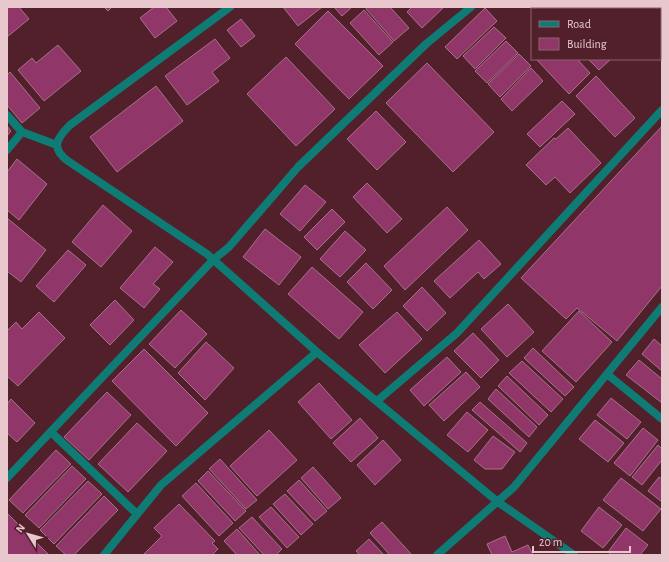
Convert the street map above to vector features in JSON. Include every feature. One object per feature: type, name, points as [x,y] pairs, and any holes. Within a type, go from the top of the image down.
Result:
[{"type":"street","points":[[230,7],[70,125],[59,136],[57,146],[61,157],[207,254],[317,352],[498,502],[574,555]]},
{"type":"street","points":[[7,478],[214,260],[229,247],[298,167],[426,44],[471,7]]},
{"type":"street","points":[[377,401],[457,333],[662,110]]},
{"type":"street","points":[[7,115],[22,132],[57,146]]},
{"type":"street","points":[[7,150],[22,132]]},
{"type":"street","points":[[437,555],[514,487],[662,307]]},
{"type":"street","points":[[104,555],[161,485],[317,352]]},
{"type":"street","points":[[607,374],[662,419]]},
{"type":"street","points":[[51,432],[137,514]]},
{"type":"building","points":[[7,7],[19,7],[29,19],[7,37]]},
{"type":"building","points":[[104,7],[112,7],[108,11]]},
{"type":"building","points":[[154,7],[166,7],[177,21],[155,38],[140,18]]},
{"type":"building","points":[[283,7],[322,7],[298,26]]},
{"type":"building","points":[[334,7],[352,7],[342,16]]},
{"type":"building","points":[[367,7],[390,7],[409,28],[394,41],[366,9]]},
{"type":"building","points":[[412,7],[443,8],[422,28],[407,12]]},
{"type":"building","points":[[538,7],[578,8],[539,8]]},
{"type":"building","points":[[591,7],[610,8],[592,8]]},
{"type":"building","points":[[485,8],[497,21],[457,59],[445,47]]},
{"type":"building","points":[[364,10],[393,42],[379,55],[350,23]]},
{"type":"building","points":[[328,11],[383,66],[349,99],[295,44]]},
{"type":"building","points":[[241,19],[255,36],[241,47],[227,30]]},
{"type":"building","points":[[494,27],[506,38],[475,69],[463,56]]},
{"type":"building","points":[[215,39],[230,58],[212,72],[219,81],[187,105],[165,76]]},
{"type":"building","points":[[506,41],[518,53],[487,83],[475,71]]},
{"type":"building","points":[[58,45],[81,71],[44,101],[18,70],[32,58],[36,63]]},
{"type":"building","points":[[519,54],[531,66],[500,97],[488,84]]},
{"type":"building","points":[[286,57],[335,109],[296,146],[247,94]]},
{"type":"building","points":[[537,60],[578,60],[590,73],[569,94]]},
{"type":"building","points":[[589,60],[610,60],[599,70]]},
{"type":"building","points":[[427,63],[494,132],[453,172],[386,103]]},
{"type":"building","points":[[531,68],[543,81],[512,111],[501,99]]},
{"type":"building","points":[[10,72],[40,108],[22,123],[7,105],[7,75]]},
{"type":"building","points":[[596,76],[635,118],[615,137],[576,96]]},
{"type":"building","points":[[156,86],[183,121],[117,172],[90,137]]},
{"type":"building","points":[[562,101],[575,114],[540,147],[527,134]]},
{"type":"building","points":[[376,111],[406,142],[377,170],[347,139]]},
{"type":"building","points":[[7,126],[11,131],[7,136]]},
{"type":"building","points":[[662,126],[662,286],[617,341],[577,308],[566,319],[521,278]]},
{"type":"building","points":[[568,128],[601,163],[570,193],[555,177],[546,185],[526,165],[554,138],[556,139]]},
{"type":"building","points":[[17,159],[47,184],[19,220],[7,210],[7,172]]},
{"type":"building","points":[[367,183],[402,219],[387,233],[353,197]]},
{"type":"building","points":[[305,185],[326,202],[300,231],[280,214]]},
{"type":"building","points":[[103,205],[132,231],[101,267],[72,242]]},
{"type":"building","points":[[447,207],[468,230],[405,290],[384,266]]},
{"type":"building","points":[[332,209],[345,222],[317,250],[304,237]]},
{"type":"building","points":[[7,218],[46,250],[21,282],[7,271]]},
{"type":"building","points":[[265,229],[301,257],[279,285],[243,257]]},
{"type":"building","points":[[345,231],[366,250],[340,277],[320,259]]},
{"type":"building","points":[[479,240],[501,264],[484,279],[478,272],[450,298],[434,281]]},
{"type":"building","points":[[155,247],[173,262],[153,284],[160,289],[144,308],[120,288]]},
{"type":"building","points":[[68,250],[86,265],[54,302],[36,286]]},
{"type":"building","points":[[366,263],[392,290],[373,309],[347,282]]},
{"type":"building","points":[[312,267],[363,312],[339,339],[288,294]]},
{"type":"building","points":[[422,287],[446,313],[427,331],[403,306]]},
{"type":"building","points":[[115,300],[134,320],[110,345],[90,325]]},
{"type":"building","points":[[508,304],[534,332],[507,357],[481,329]]},
{"type":"building","points":[[181,310],[207,334],[175,368],[149,344]]},
{"type":"building","points":[[579,311],[612,342],[576,382],[542,351]]},
{"type":"building","points":[[39,312],[65,338],[18,386],[7,376],[7,331],[16,322],[22,329]]},
{"type":"building","points":[[397,312],[422,339],[385,373],[359,345]]},
{"type":"building","points":[[473,333],[499,360],[481,378],[454,351]]},
{"type":"building","points":[[654,339],[662,346],[662,371],[642,354]]},
{"type":"building","points":[[206,342],[234,368],[205,400],[178,373]]},
{"type":"building","points":[[533,348],[574,387],[565,396],[524,358]]},
{"type":"building","points":[[144,349],[208,413],[176,446],[112,381]]},
{"type":"building","points":[[447,357],[461,372],[424,406],[410,390]]},
{"type":"building","points":[[639,360],[662,379],[662,403],[626,375]]},
{"type":"building","points":[[522,361],[563,399],[551,412],[509,373]]},
{"type":"building","points":[[466,372],[480,387],[444,421],[429,405]]},
{"type":"building","points":[[507,376],[548,415],[539,425],[498,386]]},
{"type":"building","points":[[319,383],[352,420],[331,439],[298,402]]},
{"type":"building","points":[[496,389],[537,427],[529,437],[488,399]]},
{"type":"building","points":[[107,392],[131,415],[89,460],[64,437]]},
{"type":"building","points":[[611,398],[641,422],[627,439],[597,415]]},
{"type":"building","points":[[11,399],[35,423],[17,442],[7,433],[7,404]]},
{"type":"building","points":[[480,402],[527,443],[520,452],[472,410]]},
{"type":"building","points":[[467,412],[488,430],[468,452],[447,435]]},
{"type":"building","points":[[360,418],[378,438],[351,462],[333,443]]},
{"type":"building","points":[[595,420],[624,443],[608,462],[579,439]]},
{"type":"building","points":[[137,423],[167,451],[128,492],[98,464]]},
{"type":"building","points":[[643,428],[658,440],[630,476],[614,463]]},
{"type":"building","points":[[269,430],[297,460],[257,496],[230,466]]},
{"type":"building","points":[[493,436],[515,452],[502,469],[485,469],[474,460]]},
{"type":"building","points":[[383,440],[401,460],[375,485],[357,465]]},
{"type":"building","points":[[658,445],[662,449],[662,460],[642,485],[632,477]]},
{"type":"building","points":[[56,450],[71,464],[23,513],[9,500]]},
{"type":"building","points":[[220,459],[257,500],[246,509],[209,469]]},
{"type":"building","points":[[72,466],[86,479],[39,528],[25,515]]},
{"type":"building","points":[[313,467],[341,498],[328,509],[301,478]]},
{"type":"building","points":[[208,471],[246,511],[235,521],[198,481]]},
{"type":"building","points":[[659,477],[662,479],[662,502],[648,491]]},
{"type":"building","points":[[621,478],[661,509],[643,531],[603,500]]},
{"type":"building","points":[[299,480],[327,511],[315,521],[287,491]]},
{"type":"building","points":[[88,481],[102,494],[54,544],[40,530]]},
{"type":"building","points":[[196,483],[233,523],[219,536],[182,496]]},
{"type":"building","points":[[285,494],[313,524],[301,535],[273,504]]},
{"type":"building","points":[[104,496],[118,510],[74,555],[66,555],[56,546]]},
{"type":"building","points":[[179,504],[215,541],[212,543],[218,549],[212,555],[143,555],[162,536],[154,528]]},
{"type":"building","points":[[271,507],[299,537],[287,548],[259,517]]},
{"type":"building","points":[[599,507],[622,525],[603,548],[581,531]]},
{"type":"building","points":[[7,513],[49,555],[7,555]]},
{"type":"building","points":[[252,517],[282,549],[276,555],[264,555],[239,528]]},
{"type":"building","points":[[382,522],[412,555],[390,555],[370,533]]},
{"type":"building","points":[[626,528],[648,545],[640,555],[612,555],[608,552]]},
{"type":"building","points":[[237,529],[260,555],[237,555],[224,541]]},
{"type":"building","points":[[505,536],[512,552],[528,545],[533,555],[492,555],[487,544]]},
{"type":"building","points":[[369,539],[384,555],[360,555],[356,551]]}]
